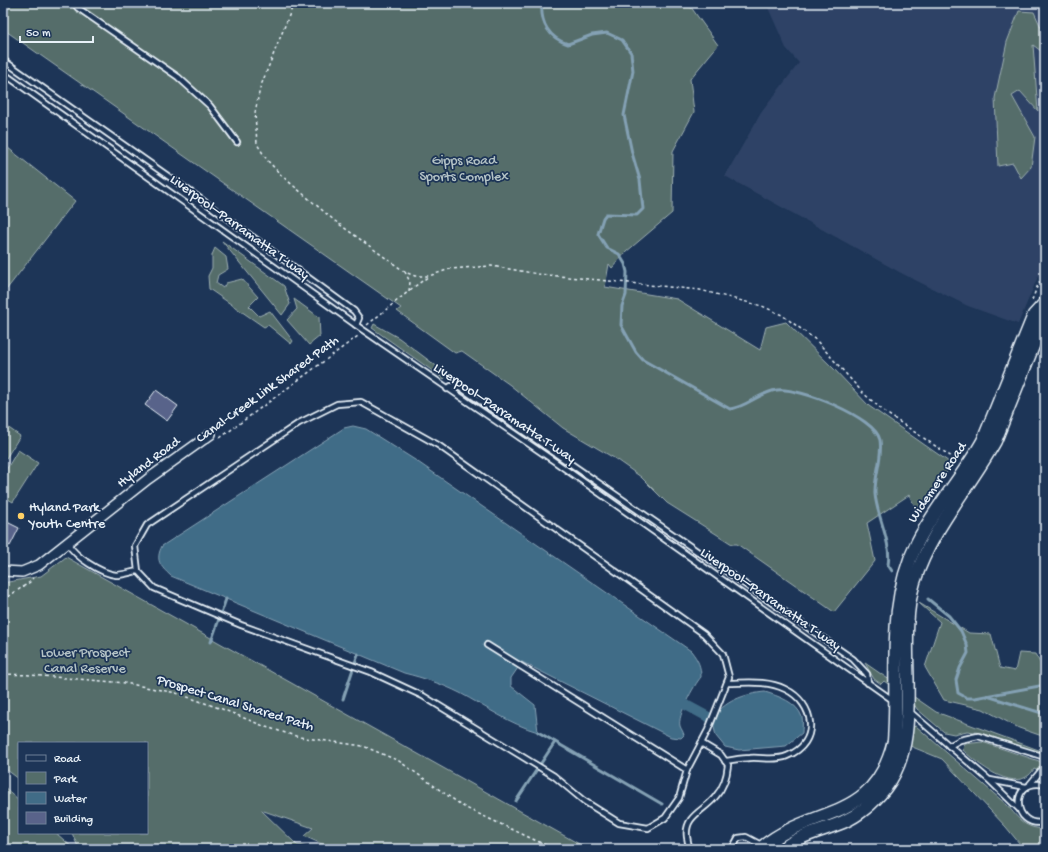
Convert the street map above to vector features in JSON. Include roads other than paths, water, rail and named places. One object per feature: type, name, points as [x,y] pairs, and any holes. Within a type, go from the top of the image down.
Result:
[{"type":"main road","name":"Widemere Road","points":[[928,534],[983,441],[1034,315],[1045,303]]},
{"type":"main road","name":"Widemere Road","points":[[783,849],[807,833],[842,822],[854,816],[873,802],[894,775],[902,755],[906,729],[907,666],[902,585],[909,561],[984,460],[995,442],[1045,316]]},
{"type":"main road","name":"Widemere Road","points":[[761,848],[792,828],[846,808],[873,786],[884,770],[892,749],[895,729],[895,660],[904,604]]},
{"type":"street","name":"Hyland Road","points":[[3,571],[22,572],[39,565],[68,544],[148,479],[214,437]]},
{"type":"lane","points":[[74,3],[78,8],[178,77],[210,106],[237,142]]},
{"type":"lane","points":[[3,60],[202,200],[354,312],[359,318],[356,325]]},
{"type":"lane","name":"Liverpool–Parramatta T-way","points":[[3,72],[356,325],[447,389],[554,461],[895,701],[988,779],[1019,809],[1025,818],[1039,823],[1045,822]]},
{"type":"lane","points":[[447,389],[451,386],[457,386],[467,392],[853,659],[867,674],[868,683]]},
{"type":"lane","points":[[362,402],[438,445],[704,634],[723,654],[729,677],[727,683],[701,743],[687,770],[679,798],[665,818],[648,828],[619,823],[584,801],[554,776],[423,696],[371,672],[241,626],[154,588],[138,571],[135,546],[147,525],[299,423],[337,404],[362,402]]},
{"type":"lane","points":[[68,544],[87,561],[104,571],[115,575],[138,571]]},
{"type":"lane","points":[[487,645],[687,770]]},
{"type":"lane","points":[[725,761],[749,758],[785,757],[803,747],[810,731],[807,709],[797,697],[784,688],[764,683],[727,683]]},
{"type":"lane","points":[[949,746],[960,740],[978,736],[1045,758]]},
{"type":"lane","points":[[690,849],[686,832],[688,823],[693,815],[717,795],[727,775],[728,765],[721,755],[701,743]]},
{"type":"lane","points":[[1019,809],[1020,794],[1039,775],[1045,766]]},
{"type":"lane","name":"Liverpool–Parramatta T-way","points":[[988,779],[1028,786],[1045,785]]},
{"type":"lane","points":[[732,849],[738,838],[746,837],[761,848]]},
{"type":"water","points":[[353,426],[366,429],[415,460],[691,651],[699,663],[701,677],[690,693],[683,708],[680,726],[684,735],[681,738],[671,737],[522,662],[511,678],[511,686],[535,705],[538,732],[528,729],[508,720],[460,693],[426,679],[404,673],[171,576],[161,566],[159,555],[162,546],[344,428]]},
{"type":"water","points":[[765,692],[776,695],[796,707],[802,717],[802,733],[786,746],[739,750],[725,747],[716,736],[712,719],[722,707],[729,703],[742,697]]},
{"type":"waterway","points":[[542,3],[544,23],[551,34],[561,41],[568,44],[592,35],[607,33],[622,40],[631,53],[633,71],[624,115],[632,153],[640,180],[643,209],[637,215],[606,214],[603,218],[598,234],[607,248],[619,254],[625,264],[627,272],[626,295],[622,306],[621,325],[636,352],[643,360],[730,409],[736,408],[771,391],[788,390],[818,398],[835,405],[865,422],[875,431],[880,440],[881,447],[875,494],[878,512],[888,547],[888,565],[892,571]]},
{"type":"waterway","points":[[211,642],[226,599]]},
{"type":"waterway","points":[[928,599],[949,616],[961,631],[967,645],[968,653],[960,668],[956,680],[958,693],[967,698],[975,698],[1045,685]]},
{"type":"waterway","points":[[343,699],[358,654]]},
{"type":"waterway","points":[[987,696],[1045,714]]},
{"type":"waterway","points":[[686,705],[712,719]]},
{"type":"waterway","points":[[538,732],[662,804]]},
{"type":"waterway","points":[[516,801],[555,742]]},
{"type":"place","name":"Hyland Park Youth Centre","points":[[21,516]]},
{"type":"park label","name":"Gipps Road Sports Complex","points":[[464,170]]},
{"type":"park label","name":"Lower Prospect Canal Reserve","points":[[85,662]]}]
